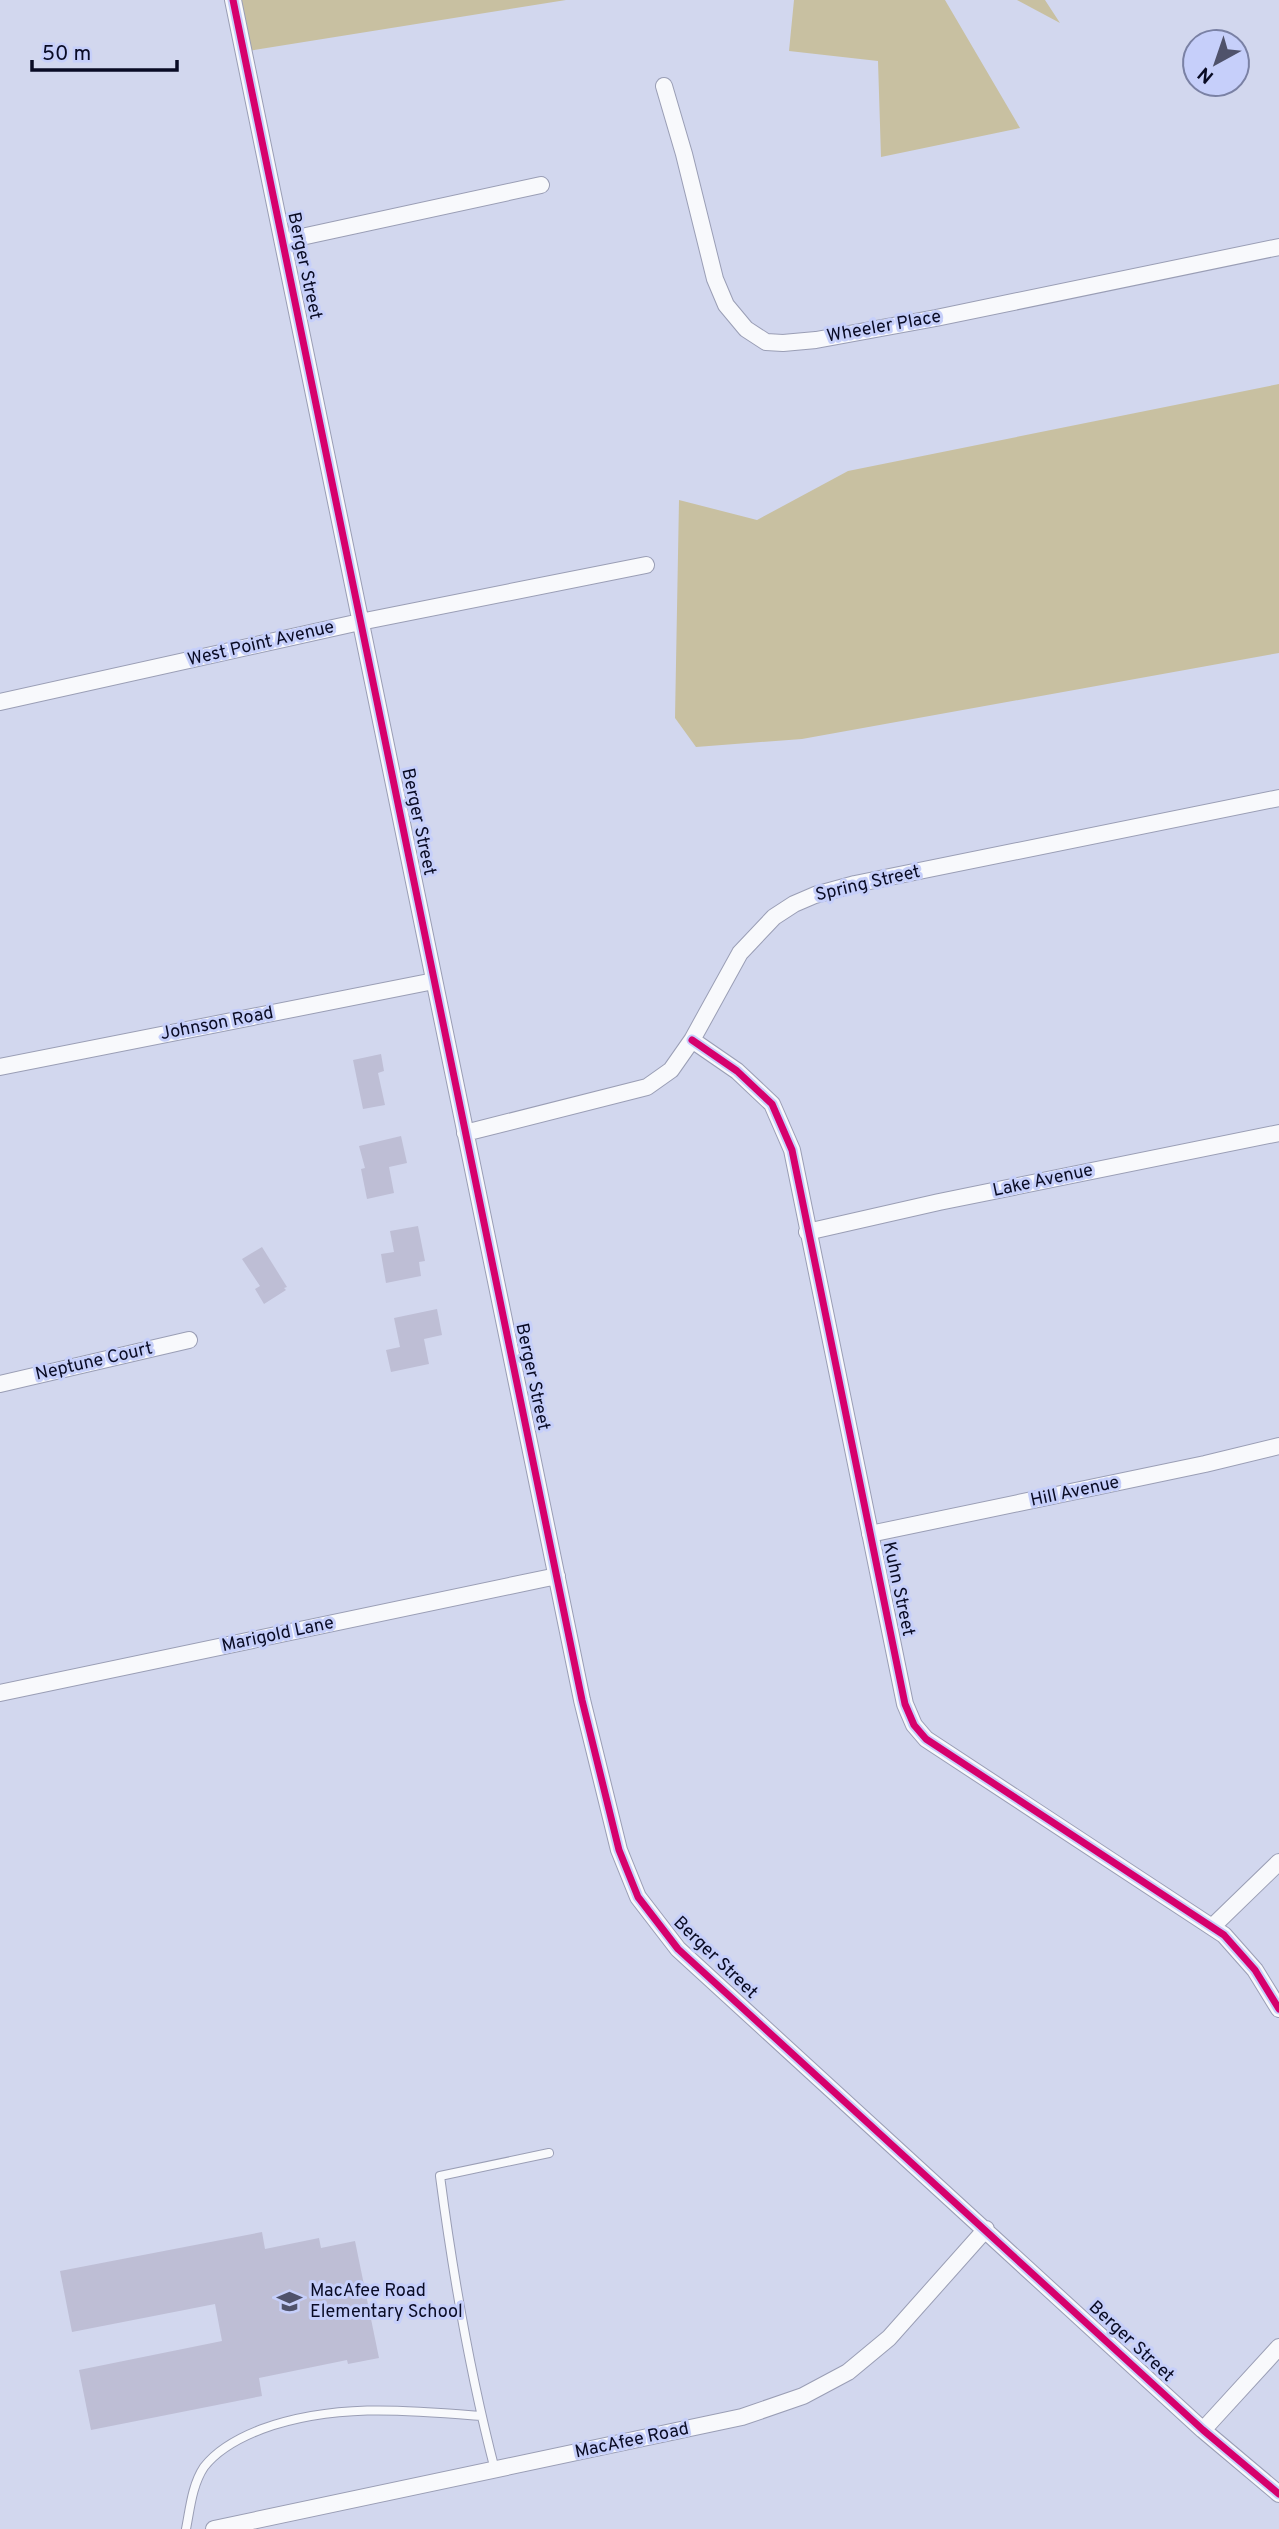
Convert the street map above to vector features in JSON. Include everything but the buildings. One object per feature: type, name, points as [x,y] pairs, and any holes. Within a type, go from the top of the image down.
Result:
[{"type":"street","name":"Berger Street","points":[[233,0],[582,1700],[619,1850],[643,1905],[678,1949],[1203,2430],[1279,2494]]},
{"type":"street","name":"Wheeler Place","points":[[664,86],[715,279],[726,305],[746,329],[766,342],[816,340],[936,318],[1279,247]]},
{"type":"street","points":[[284,241],[541,185]]},
{"type":"street","name":"West Point Avenue","points":[[0,702],[360,622],[646,565]]},
{"type":"street","name":"Spring Street","points":[[465,1133],[648,1087],[671,1069],[692,1040],[740,953],[774,916],[805,899],[855,884],[1279,798]]},
{"type":"street","name":"Johnson Road","points":[[0,1067],[435,981]]},
{"type":"street","name":"Kuhn Street","points":[[692,1040],[737,1071],[772,1104],[792,1150],[905,1704],[914,1725],[926,1739],[1224,1935],[1255,1970],[1279,2009]]},
{"type":"street","name":"Lake Avenue","points":[[807,1232],[939,1202],[1279,1133]]},
{"type":"street","name":"Neptune Court","points":[[0,1384],[189,1340]]},
{"type":"street","name":"Hill Avenue","points":[[870,1534],[1279,1446]]},
{"type":"street","name":"Marigold Lane","points":[[0,1693],[557,1576]]},
{"type":"street","points":[[1212,1927],[1279,1862]]},
{"type":"street","name":"MacAfee Road","points":[[214,2529],[742,2417],[803,2396],[848,2372],[889,2338],[986,2229]]},
{"type":"street","points":[[1203,2430],[1279,2347]]},
{"type":"lane","points":[[495,2470],[481,2416],[446,2228],[440,2176],[548,2153]]},
{"type":"lane","points":[[186,2529],[193,2492],[202,2470],[227,2447],[248,2434],[302,2418],[353,2410],[411,2410],[481,2416]]},
{"type":"shaded area","points":[[230,0],[566,0],[242,52]]},
{"type":"shaded area","points":[[794,0],[945,0],[1020,128],[881,157],[878,61],[789,51]]},
{"type":"shaded area","points":[[1017,0],[1045,0],[1060,23]]},
{"type":"shaded area","points":[[1279,384],[1279,653],[802,739],[696,747],[675,718],[679,500],[757,520],[848,471]]},
{"type":"cycle path","points":[[233,0],[582,1700],[619,1850],[638,1897],[678,1949],[1203,2430],[1279,2494]]},
{"type":"cycle path","points":[[692,1040],[737,1071],[772,1104],[792,1150],[905,1704],[914,1725],[926,1739],[1224,1935],[1255,1970],[1279,2009]]},
{"type":"place","name":"MacAfee Road Elementary School","points":[[290,2301]]}]
